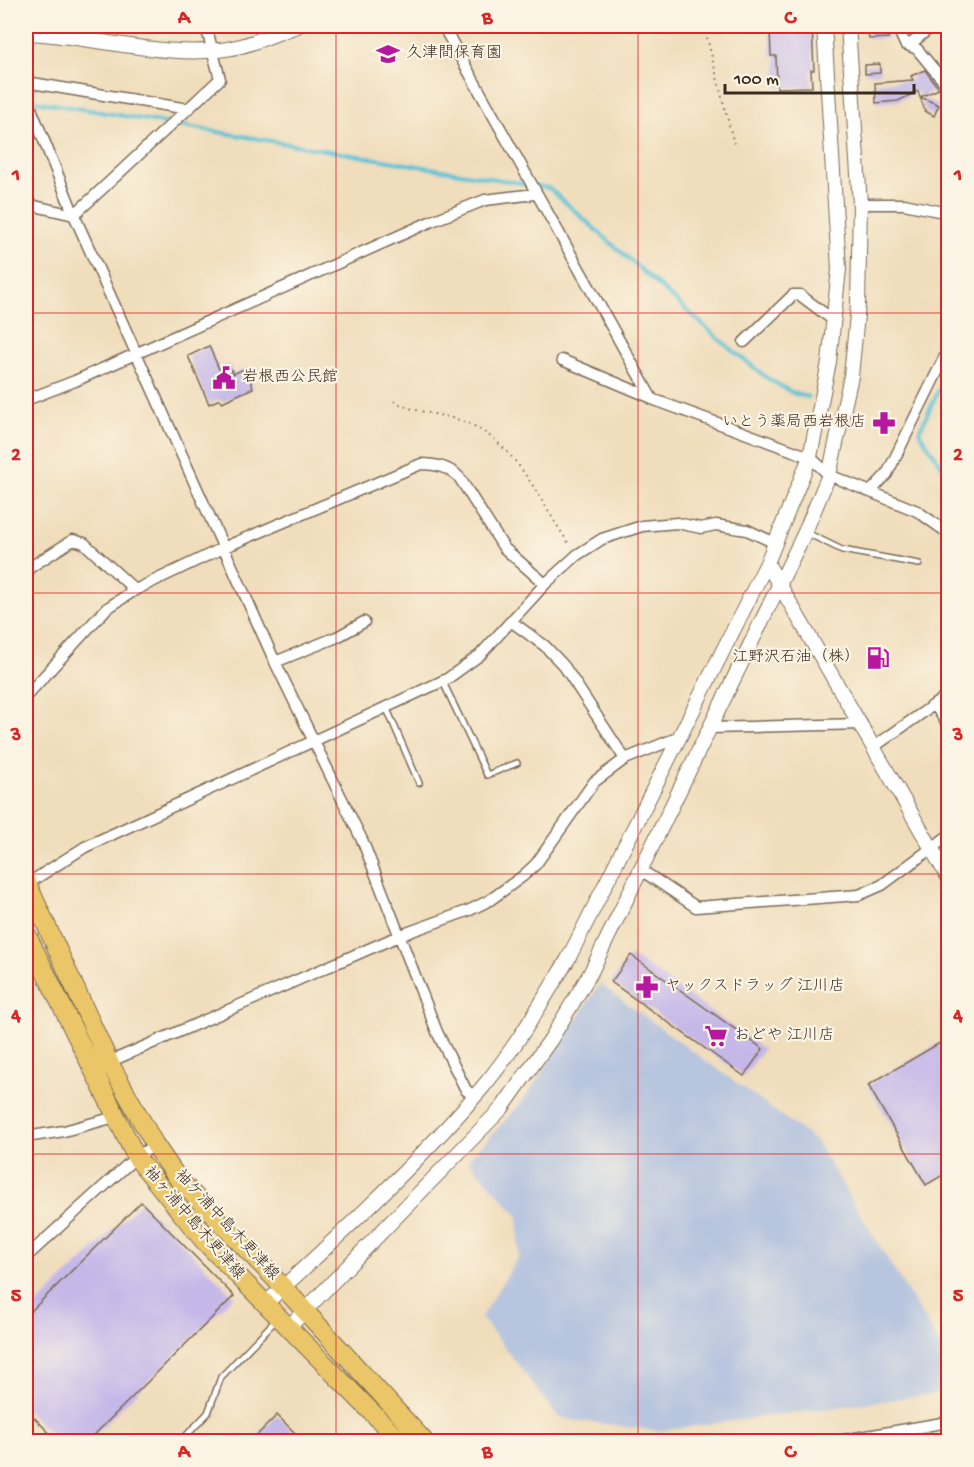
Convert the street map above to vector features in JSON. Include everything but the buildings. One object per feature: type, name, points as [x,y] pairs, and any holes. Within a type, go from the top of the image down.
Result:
[{"type":"main road","name":"袖ケ浦中島木更津線","points":[[26,883],[109,1062],[155,1145],[179,1180],[284,1287],[425,1442]]},
{"type":"main road","name":"袖ヶ浦中島木更津線","points":[[26,933],[136,1157],[204,1241],[401,1442]]},
{"type":"street","points":[[74,215],[220,79],[206,26]]},
{"type":"street","points":[[26,33],[92,39],[145,49],[212,50],[240,46],[297,26]]},
{"type":"street","points":[[443,26],[535,194],[652,399]]},
{"type":"street","points":[[824,26],[839,269],[829,362],[810,457],[767,563],[677,738],[568,959],[530,1021],[474,1096],[407,1167],[284,1287],[277,1317],[305,1310],[502,1108],[551,1039],[579,991],[641,870],[805,532],[829,476],[851,376],[858,304],[860,204],[848,26]]},
{"type":"street","points":[[897,26],[905,44],[917,50],[945,83]]},
{"type":"street","points":[[905,44],[912,43],[932,26]]},
{"type":"street","points":[[26,82],[188,109]]},
{"type":"street","points":[[26,96],[74,215],[275,662],[363,842],[436,1032],[466,1090],[474,1096]]},
{"type":"street","points":[[26,400],[432,221],[485,200],[535,194]]},
{"type":"street","points":[[26,204],[74,215]]},
{"type":"street","points":[[860,204],[903,204],[948,213]]},
{"type":"street","points":[[744,342],[793,295],[800,295],[833,320]]},
{"type":"street","points":[[870,492],[887,474],[948,350]]},
{"type":"street","points":[[562,360],[652,399],[810,457],[829,476],[917,511],[948,533]]},
{"type":"street","points":[[26,696],[106,609],[135,590],[225,547],[408,468],[432,464],[453,472],[459,477],[504,548],[545,584]]},
{"type":"street","points":[[26,883],[86,847],[443,682],[480,655],[545,584],[577,555],[602,539],[642,526],[677,523],[701,528],[716,525],[747,530],[775,543]]},
{"type":"street","points":[[26,576],[29,568],[73,540],[84,543],[135,590]]},
{"type":"street","points":[[767,563],[779,588],[875,746],[948,877]]},
{"type":"street","points":[[512,621],[545,646],[564,666],[625,759]]},
{"type":"street","points":[[275,662],[337,637],[364,622]]},
{"type":"street","points":[[875,746],[948,695]]},
{"type":"street","points":[[935,705],[948,725]]},
{"type":"street","points":[[709,728],[862,724]]},
{"type":"street","points":[[109,1062],[401,936],[470,910],[523,876],[536,864],[594,782],[625,759],[677,738]]},
{"type":"street","points":[[641,870],[696,907],[859,895],[882,885],[948,836]]},
{"type":"street","points":[[26,1137],[64,1131],[115,1117]]},
{"type":"street","points":[[26,1257],[136,1157],[155,1145]]},
{"type":"street","points":[[832,1442],[948,1422]]},
{"type":"lane","points":[[805,532],[842,550],[919,564]]},
{"type":"lane","points":[[443,682],[487,775],[518,763]]},
{"type":"lane","points":[[387,708],[420,783]]},
{"type":"lane","points":[[180,1442],[208,1413],[221,1377],[277,1317]]},
{"type":"path","points":[[704,26],[735,148]]},
{"type":"path","points":[[394,401],[420,412],[456,419],[474,426],[504,447],[519,463],[551,519],[577,555]]},
{"type":"shaded area","points":[[600,984],[816,1141],[948,1358],[948,1392],[659,1431],[559,1418],[481,1317],[519,1256],[518,1216],[468,1160],[523,1101]]},
{"type":"waterway","points":[[29,100],[549,188],[720,340],[767,378],[793,393],[808,397]]},
{"type":"waterway","points":[[948,370],[919,432],[948,475]]},
{"type":"place","name":"久津間保育園","points":[[388,54]]},
{"type":"place","name":"岩根西公民館","points":[[224,378]]},
{"type":"place","name":"いとう薬局西岩根店","points":[[884,423]]},
{"type":"place","name":"江野沢石油（株）","points":[[878,658]]},
{"type":"place","name":"ヤックスドラッグ 江川店","points":[[647,987]]},
{"type":"place","name":"おどや 江川店","points":[[716,1036]]}]
